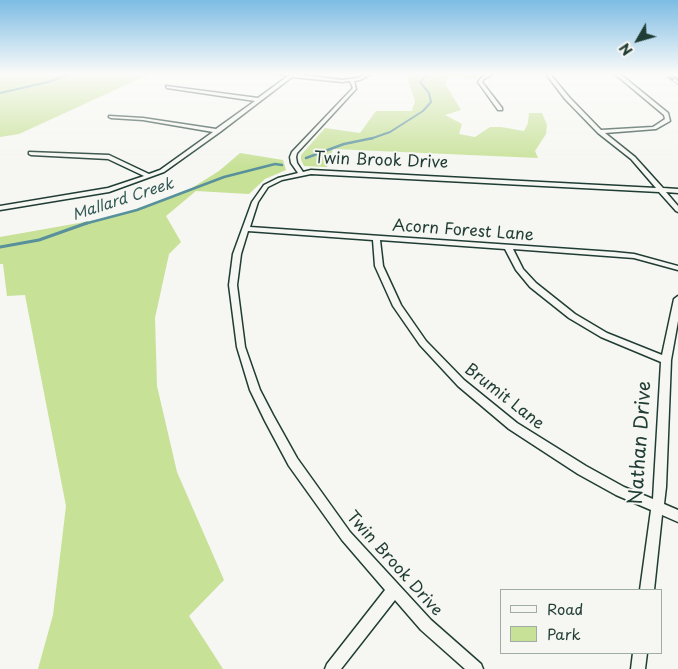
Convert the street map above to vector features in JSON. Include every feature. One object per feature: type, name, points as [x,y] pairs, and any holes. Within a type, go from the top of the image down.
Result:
[{"type":"street","points":[[0,208],[109,190],[150,176],[170,167],[252,105]]},
{"type":"street","points":[[301,173],[294,163],[293,157],[295,152],[339,105]]},
{"type":"street","points":[[497,105],[500,109]]},
{"type":"street","points":[[574,105],[600,132],[633,158],[678,210]]},
{"type":"street","points":[[600,132],[654,128],[668,120],[666,114],[655,105]]},
{"type":"street","points":[[111,117],[143,119],[218,131]]},
{"type":"street","points":[[31,153],[109,157],[150,176]]},
{"type":"street","name":"Twin Brook Drive","points":[[476,669],[426,625],[346,536],[293,462],[256,390],[241,347],[233,284],[237,254],[255,202],[266,186],[280,179],[301,173],[325,172],[678,191]]},
{"type":"street","name":"Acorn Forest Lane","points":[[245,229],[634,256],[678,268]]},
{"type":"street","name":"Brumit Lane","points":[[376,239],[379,266],[397,306],[423,343],[461,383],[513,426],[547,448],[620,491],[678,516]]},
{"type":"street","points":[[508,247],[520,270],[533,285],[572,316],[604,335],[666,360]]},
{"type":"street","name":"Nathan Drive","points":[[647,589],[657,507],[666,360],[678,299]]},
{"type":"street","points":[[332,669],[394,590]]},
{"type":"street","points":[[638,669],[640,654]]},
{"type":"green space","points":[[0,105],[82,105],[19,134],[0,137]]},
{"type":"green space","points":[[414,105],[458,105],[461,110],[445,115],[462,124],[459,134],[475,137],[490,127],[524,131],[528,123],[529,113],[542,113],[547,125],[546,134],[535,151],[538,158],[333,149],[327,167],[304,166],[301,160],[301,155],[325,128],[360,133],[376,111],[412,111]]},
{"type":"green space","points":[[240,153],[283,160],[286,170],[265,179],[249,194],[196,191],[166,216],[181,242],[169,254],[155,318],[157,386],[177,472],[224,580],[189,616],[223,669],[38,669],[53,615],[66,506],[25,295],[7,296],[3,264],[0,264],[0,237],[113,217],[187,191],[219,171]]},
{"type":"waterway","name":"Mallard Creek","points":[[373,138],[390,132],[423,111],[428,105]]},
{"type":"waterway","name":"Mallard Creek","points":[[306,158],[344,144],[373,138]]},
{"type":"waterway","name":"Mallard Creek","points":[[85,224],[137,210],[224,177],[275,164],[282,165]]},
{"type":"waterway","name":"Mallard Creek","points":[[0,247],[39,240],[85,224]]}]
